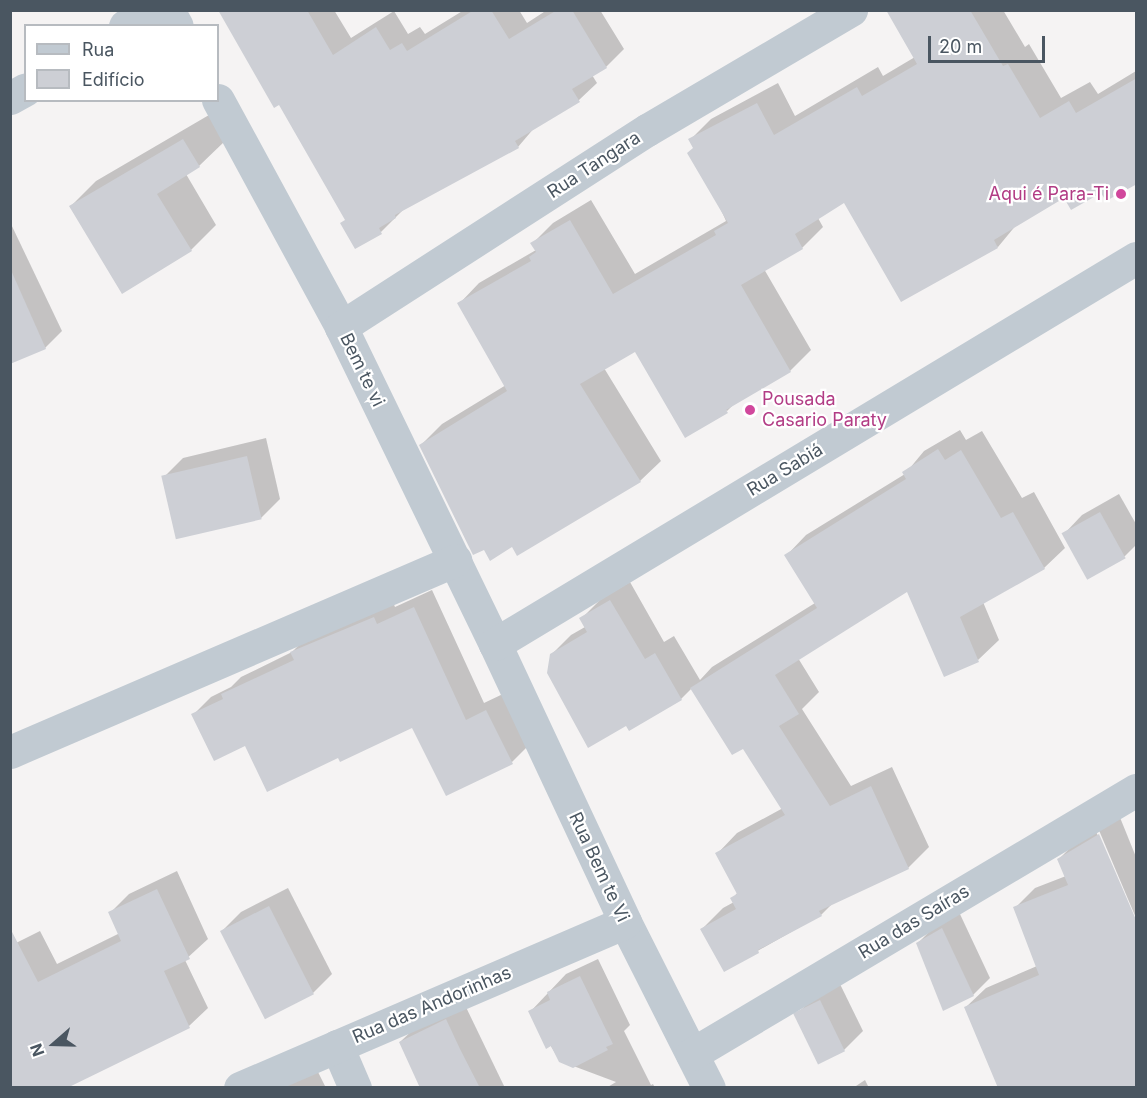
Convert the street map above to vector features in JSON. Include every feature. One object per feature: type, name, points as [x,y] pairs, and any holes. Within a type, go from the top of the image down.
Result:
[{"type":"street","points":[[128,24],[149,10]]},
{"type":"street","points":[[168,10],[176,24]]},
{"type":"street","name":"Rua Tangara","points":[[341,327],[647,130],[851,10]]},
{"type":"street","points":[[10,98],[24,90]]},
{"type":"street","name":"Bem te vi","points":[[219,102],[341,327],[495,644]]},
{"type":"street","name":"Rua Sabiá","points":[[495,644],[1137,258]]},
{"type":"street","points":[[10,752],[454,560]]},
{"type":"street","name":"Rua Bem te Vi","points":[[495,644],[625,922],[709,1088]]},
{"type":"street","name":"Rua das Saíras","points":[[692,1054],[1137,790]]},
{"type":"street","name":"Rua das Andorinhas","points":[[240,1088],[625,922]]},
{"type":"street","points":[[337,1046],[356,1088]]},
{"type":"building","points":[[218,10],[307,10],[333,55],[376,27],[390,50],[402,43],[407,51],[474,10],[491,10],[509,39],[557,10],[572,10],[607,68],[572,89],[580,102],[515,141],[519,148],[395,215],[396,218],[379,228],[382,234],[355,249],[340,223],[345,220],[279,105],[274,108]]},
{"type":"building","points":[[886,10],[970,10],[1003,66],[1008,64],[1040,118],[1069,101],[1076,113],[1137,78],[1137,184],[1106,201],[1101,193],[1071,210],[1064,198],[994,240],[998,248],[901,302],[844,203],[795,234],[803,249],[741,285],[791,372],[726,410],[728,413],[685,438],[635,352],[580,384],[641,482],[517,556],[512,547],[490,561],[484,550],[473,555],[419,445],[507,391],[457,303],[531,261],[529,257],[536,252],[530,243],[570,220],[613,294],[716,235],[714,231],[728,223],[687,153],[693,148],[688,139],[757,103],[774,135],[857,87],[862,96],[917,64]]},
{"type":"building","points":[[183,139],[200,167],[157,194],[192,251],[122,294],[69,206]]},
{"type":"building","points":[[10,268],[46,349],[10,364]]},
{"type":"building","points":[[938,449],[945,460],[961,450],[1001,518],[1013,512],[1045,569],[960,617],[979,662],[944,677],[907,592],[775,675],[799,714],[779,726],[830,806],[871,786],[909,869],[819,911],[822,916],[758,950],[759,953],[724,972],[700,929],[736,909],[730,898],[737,894],[715,853],[785,815],[743,749],[732,755],[690,688],[817,608],[784,555],[906,479],[902,472]]},
{"type":"building","points":[[247,456],[262,519],[176,539],[161,476]]},
{"type":"building","points":[[1100,512],[1126,558],[1087,580],[1062,533]]},
{"type":"building","points":[[610,600],[645,659],[655,653],[682,700],[629,731],[626,726],[588,748],[547,673],[550,654],[587,632],[579,618]]},
{"type":"building","points":[[414,607],[466,720],[486,710],[513,764],[446,796],[412,728],[340,762],[338,758],[267,792],[245,746],[214,761],[191,714],[223,699],[221,694],[294,660],[290,652],[374,617],[377,624]]},
{"type":"building","points":[[1099,834],[1137,922],[1137,1088],[998,1088],[964,1007],[1039,975],[1013,907],[1068,885],[1057,859]]},
{"type":"building","points":[[157,889],[190,959],[164,971],[190,1028],[67,1088],[10,1088],[10,928],[38,982],[121,941],[108,912]]},
{"type":"building","points":[[269,906],[314,994],[265,1019],[220,931]]},
{"type":"building","points":[[942,928],[974,996],[943,1011],[916,943]]},
{"type":"building","points":[[580,976],[613,1044],[606,1047],[608,1050],[573,1068],[559,1062],[551,1046],[546,1049],[528,1011],[550,1000],[547,992]]},
{"type":"building","points":[[820,1000],[845,1051],[818,1064],[793,1013]]},
{"type":"building","points":[[446,1019],[480,1088],[420,1088],[399,1042]]},
{"type":"place","name":"Aqui é Para-Ti","points":[[1121,194]]},
{"type":"place","name":"Pousada Casario Paraty","points":[[750,410]]}]
